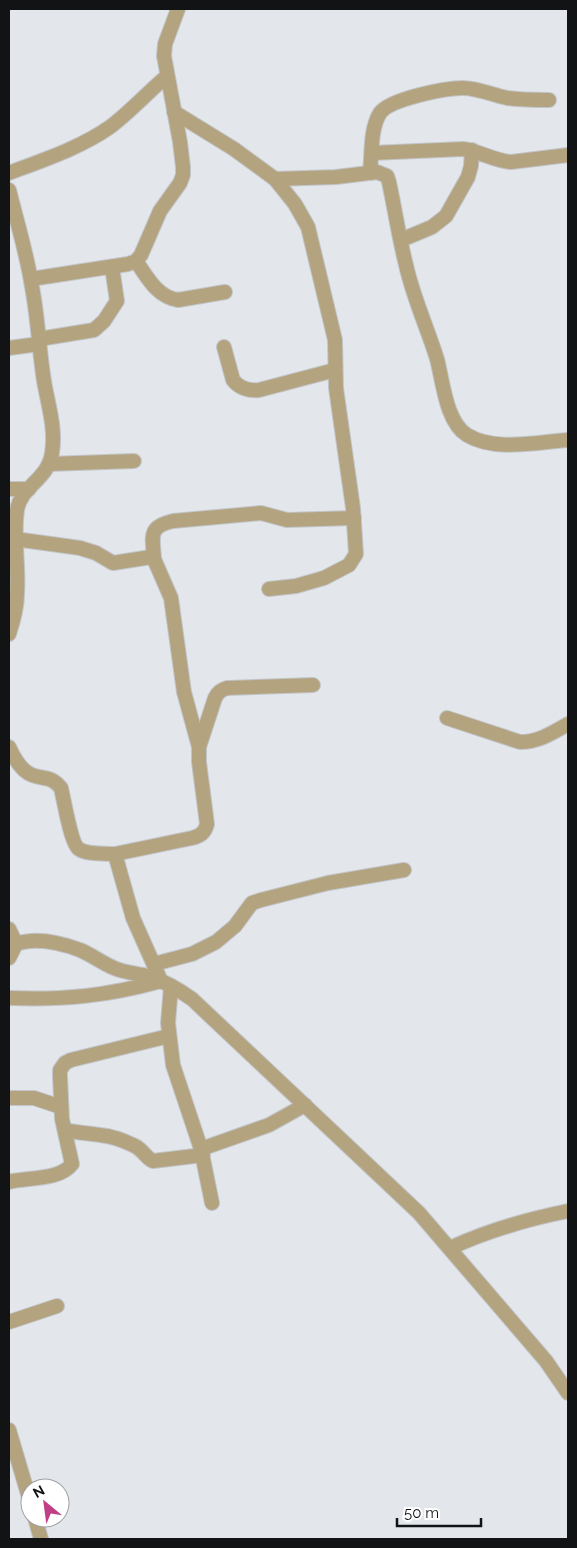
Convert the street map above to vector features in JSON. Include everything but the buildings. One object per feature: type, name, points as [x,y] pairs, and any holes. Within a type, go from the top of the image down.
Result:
[{"type":"street","points":[[31,279],[112,268],[136,261],[141,255],[160,210],[183,176],[184,167],[164,56],[165,44],[178,9]]},
{"type":"street","points":[[9,173],[58,154],[111,126],[167,76]]},
{"type":"street","points":[[370,173],[374,129],[387,106],[438,92],[465,88],[507,98],[549,100]]},
{"type":"street","points":[[174,112],[234,150],[275,179],[295,204],[308,227],[335,340],[335,370],[339,417],[354,518],[356,548],[353,560],[349,565],[314,582],[269,589]]},
{"type":"street","points":[[372,153],[472,150],[496,160],[510,162],[568,155]]},
{"type":"street","points":[[401,240],[432,227],[446,216],[468,178],[472,150]]},
{"type":"street","points":[[275,179],[336,177],[370,173],[382,173],[386,176],[389,182],[406,264],[436,358],[451,416],[459,428],[466,435],[481,442],[497,445],[568,440]]},
{"type":"street","points":[[9,190],[31,279],[44,383],[53,430],[52,455],[49,464],[43,475],[22,497],[18,507],[13,583],[17,600],[9,634]]},
{"type":"street","points":[[136,261],[157,289],[171,299],[178,300],[225,292]]},
{"type":"street","points":[[9,348],[89,332],[99,327],[117,301],[112,268]]},
{"type":"street","points":[[224,347],[233,380],[236,384],[248,390],[259,390],[335,370]]},
{"type":"street","points":[[49,464],[134,461]]},
{"type":"street","points":[[9,489],[29,489]]},
{"type":"street","points":[[9,747],[14,765],[34,776],[49,778],[61,788],[75,845],[84,852],[114,854],[192,838],[203,833],[207,824],[199,762],[199,747],[184,692],[171,598],[154,559],[153,535],[155,530],[161,523],[173,520],[261,513],[288,520],[354,518]]},
{"type":"street","points":[[16,539],[80,548],[113,563],[147,557],[154,559]]},
{"type":"street","points":[[199,747],[217,693],[222,690],[227,688],[313,685]]},
{"type":"street","points":[[447,718],[520,742],[542,739],[568,724]]},
{"type":"street","points":[[114,854],[133,918],[154,964],[166,983],[169,1036],[175,1074],[202,1152],[212,1203]]},
{"type":"street","points":[[154,964],[192,954],[216,942],[235,926],[252,903],[328,884],[404,870]]},
{"type":"street","points":[[9,929],[16,944]]},
{"type":"street","points":[[9,958],[16,944],[26,940],[64,945],[80,950],[113,968],[148,976],[166,983],[192,999],[419,1212],[546,1361],[563,1376],[568,1393]]},
{"type":"street","points":[[9,998],[46,1000],[102,995],[166,983]]},
{"type":"street","points":[[9,1182],[37,1179],[69,1168],[72,1164],[61,1107],[60,1070],[66,1063],[71,1060],[169,1036]]},
{"type":"street","points":[[9,1098],[34,1098],[61,1107]]},
{"type":"street","points":[[65,1130],[100,1135],[132,1145],[139,1148],[153,1161],[202,1152],[270,1124],[305,1104]]},
{"type":"street","points":[[450,1248],[472,1238],[518,1223],[568,1211]]},
{"type":"street","points":[[9,1322],[57,1306]]},
{"type":"street","points":[[9,1430],[23,1478]]}]
